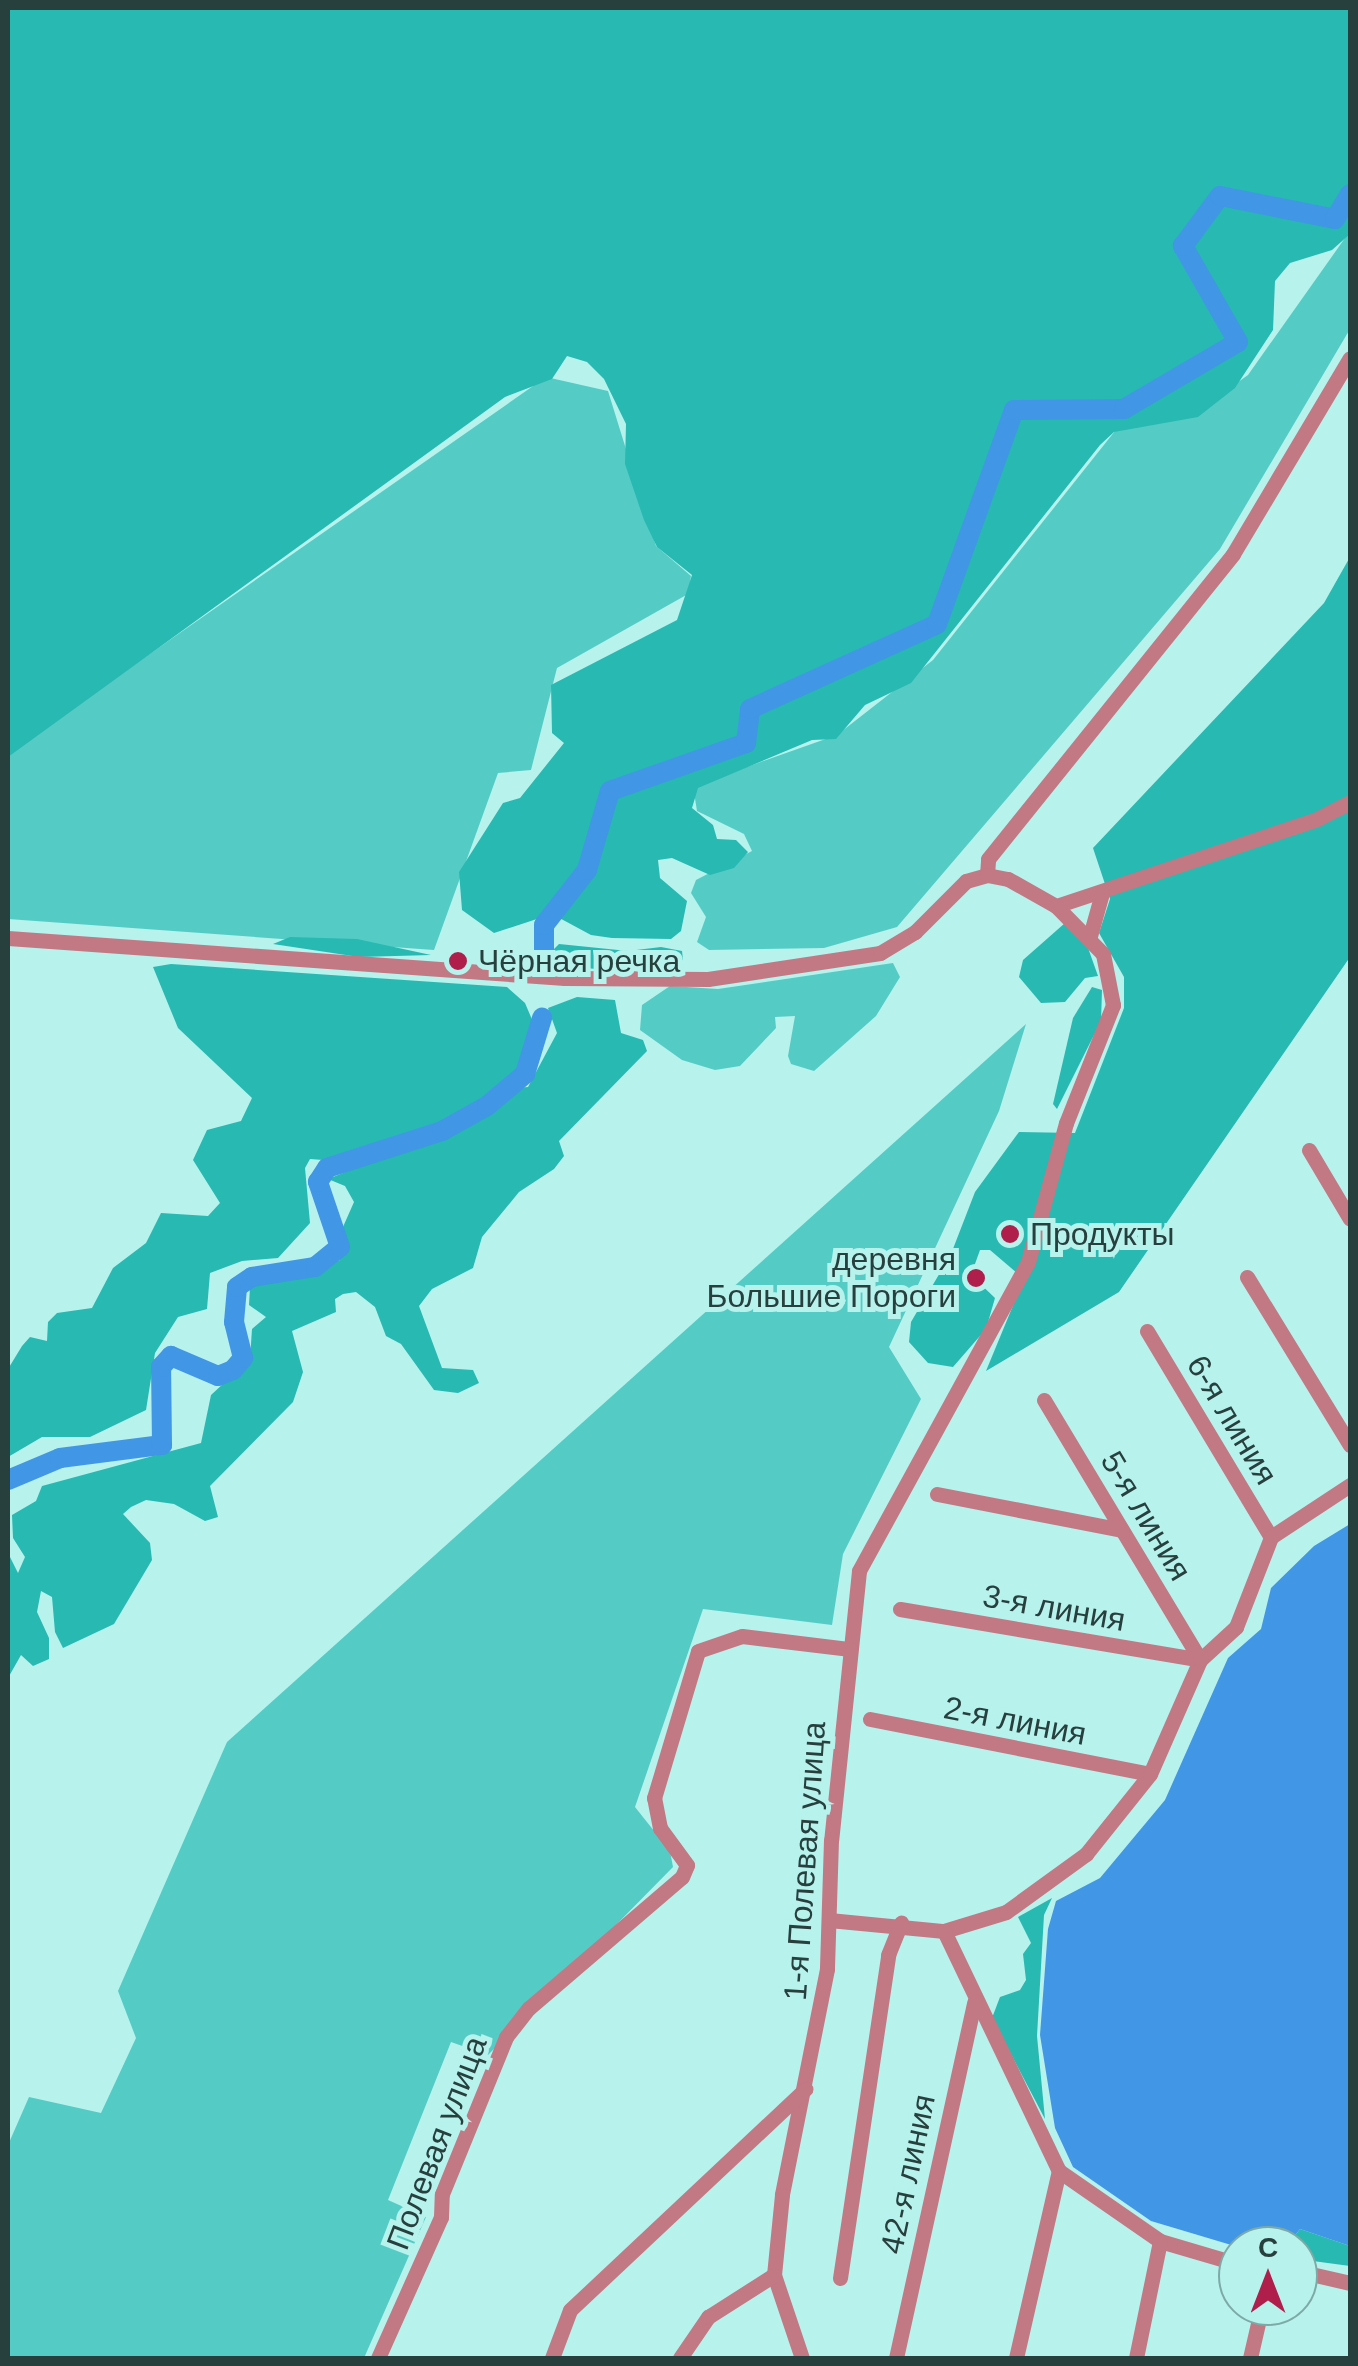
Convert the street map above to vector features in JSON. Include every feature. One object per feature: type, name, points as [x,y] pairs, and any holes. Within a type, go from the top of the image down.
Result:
[{"type":"street","points":[[987,875],[988,860],[1232,554],[1350,358]]},
{"type":"street","points":[[1056,906],[1102,893],[1350,802]]},
{"type":"street","points":[[8,938],[564,978],[708,979],[880,953],[915,932],[966,881],[987,875],[1008,879],[1056,906],[1090,936],[1102,893]]},
{"type":"street","name":"1-я Полевая улица","points":[[774,2276],[782,2195],[822,2016],[859,1571],[1008,1300],[1042,1223],[1072,1106],[1113,1005],[1110,967],[1090,936]]},
{"type":"street","points":[[1309,1150],[1350,1219]]},
{"type":"street","points":[[1248,1277],[1350,1445]]},
{"type":"street","name":"6-я линия","points":[[1147,1331],[1271,1537]]},
{"type":"street","name":"5-я линия","points":[[1044,1400],[1200,1660]]},
{"type":"street","points":[[829,1920],[901,1923],[944,1930],[1006,1912],[1086,1854],[1150,1774],[1200,1660],[1236,1627],[1271,1537],[1350,1485]]},
{"type":"street","points":[[937,1494],[1122,1530]]},
{"type":"street","name":"3-я линия","points":[[900,1609],[1200,1660]]},
{"type":"street","name":"Полевая улица","points":[[378,2358],[440,2217],[442,2194],[506,2037],[529,2008],[682,1877],[683,1854],[653,1808],[698,1651],[742,1636],[850,1649]]},
{"type":"street","name":"2-я линия","points":[[870,1719],[1150,1774]]},
{"type":"street","points":[[840,2278],[888,1954],[901,1923]]},
{"type":"street","points":[[944,1930],[974,2002],[1059,2171],[1160,2241],[1218,2258]]},
{"type":"street","name":"42-я линия","points":[[896,2358],[974,2002]]},
{"type":"street","points":[[552,2358],[570,2310],[806,2090]]},
{"type":"street","points":[[1016,2358],[1059,2171]]},
{"type":"street","points":[[1136,2358],[1160,2241]]},
{"type":"street","points":[[1318,2275],[1350,2282]]},
{"type":"street","points":[[680,2358],[708,2317],[774,2276],[802,2358]]},
{"type":"street","points":[[1250,2358],[1257,2326]]},
{"type":"shaded area","points":[[8,8],[1350,8],[1350,234],[1332,250],[1290,263],[1275,281],[1273,330],[1235,388],[1198,417],[1114,432],[1100,445],[911,683],[865,705],[836,739],[812,740],[698,788],[692,808],[713,825],[717,839],[736,840],[748,852],[734,868],[710,875],[672,858],[658,860],[660,878],[687,901],[681,931],[671,939],[612,938],[591,935],[552,914],[494,933],[462,910],[459,872],[503,803],[520,798],[564,743],[552,733],[551,685],[677,620],[692,575],[657,547],[644,520],[625,464],[626,424],[604,379],[587,362],[567,356],[552,379],[505,397],[8,757]]},
{"type":"shaded area","points":[[1350,231],[1350,329],[1220,549],[897,927],[824,948],[709,950],[697,942],[706,917],[691,893],[696,880],[752,851],[744,834],[697,811],[693,786],[837,735],[933,660],[1115,431],[1191,416],[1248,375]]},
{"type":"shaded area","points":[[546,377],[608,391],[656,546],[691,576],[688,594],[557,668],[531,770],[498,773],[434,950],[8,919],[8,753]]},
{"type":"shaded area","points":[[1350,557],[1350,957],[1119,1292],[986,1371],[1024,1279],[990,1250],[980,1250],[971,1275],[995,1298],[986,1329],[953,1367],[928,1363],[909,1342],[911,1322],[951,1254],[975,1192],[1019,1132],[1075,1133],[1124,1008],[1124,977],[1099,933],[1110,899],[1093,848],[1324,603]]},
{"type":"shaded area","points":[[1065,923],[1087,945],[1098,976],[1085,978],[1065,1002],[1041,1003],[1019,977],[1023,960]]},
{"type":"shaded area","points":[[290,937],[357,939],[431,955],[359,957],[273,944]]},
{"type":"shaded area","points":[[559,944],[628,951],[661,947],[682,951],[683,960],[634,972],[572,967],[549,954]]},
{"type":"shaded area","points":[[893,963],[900,977],[876,1016],[814,1071],[791,1064],[788,1056],[795,1016],[775,1017],[776,1028],[740,1066],[715,1070],[682,1060],[640,1030],[642,1005],[670,986],[718,989]]},
{"type":"shaded area","points":[[171,964],[507,987],[525,1003],[536,1029],[535,1054],[509,1086],[517,1088],[528,1087],[557,1033],[548,1008],[577,997],[615,1000],[621,1033],[643,1040],[647,1051],[559,1141],[564,1156],[554,1169],[519,1192],[482,1237],[473,1268],[432,1289],[419,1306],[442,1368],[473,1370],[479,1383],[458,1393],[434,1390],[401,1344],[386,1336],[375,1307],[356,1292],[335,1299],[336,1312],[292,1331],[303,1372],[293,1402],[210,1486],[218,1517],[205,1521],[174,1504],[146,1500],[131,1507],[123,1514],[150,1543],[152,1560],[114,1624],[63,1648],[55,1632],[52,1597],[41,1591],[37,1612],[49,1638],[49,1659],[33,1666],[21,1655],[8,1678],[8,1553],[18,1573],[25,1557],[13,1538],[12,1515],[36,1501],[42,1486],[201,1443],[211,1395],[250,1359],[252,1329],[266,1317],[249,1305],[250,1287],[340,1260],[339,1236],[354,1202],[345,1186],[328,1179],[353,1169],[350,1162],[310,1159],[305,1168],[310,1223],[278,1258],[242,1261],[210,1273],[207,1309],[178,1317],[155,1353],[146,1410],[90,1437],[42,1437],[8,1457],[8,1369],[22,1346],[30,1337],[47,1341],[48,1322],[57,1313],[92,1308],[113,1268],[146,1243],[161,1213],[208,1216],[220,1203],[193,1160],[207,1130],[241,1121],[252,1098],[178,1028],[153,967]]},
{"type":"shaded area","points":[[1092,987],[1102,990],[1101,1021],[1057,1109],[1053,1104],[1073,1018]]},
{"type":"shaded area","points":[[1026,1024],[999,1111],[889,1347],[921,1399],[843,1554],[832,1625],[703,1609],[635,1807],[670,1851],[673,1867],[488,2055],[451,2042],[388,2200],[426,2217],[364,2358],[8,2358],[8,2145],[29,2097],[101,2113],[136,2038],[118,1991],[227,1742]]},
{"type":"shaded area","points":[[1350,1524],[1350,2246],[1318,2235],[1318,2226],[1218,2226],[1218,2241],[1151,2221],[1073,2167],[1055,2128],[1040,2035],[1048,1929],[1056,1901],[1100,1878],[1165,1800],[1228,1658],[1261,1629],[1271,1588],[1314,1546]]},
{"type":"shaded area","points":[[1052,1898],[1044,1915],[1037,2036],[1045,2119],[992,2018],[1000,1997],[1020,1990],[1026,1980],[1023,1954],[1031,1943],[1018,1917]]},
{"type":"shaded area","points":[[1318,2235],[1350,2246],[1350,2266],[1318,2262]]},
{"type":"waterway","name":"Чёрная речка","points":[[544,970],[544,925],[587,870],[610,791],[746,743],[750,709],[937,624],[1014,410],[1124,409],[1238,342],[1183,246],[1220,196],[1335,219],[1350,194]]},
{"type":"waterway","name":"Чёрная речка","points":[[8,1480],[60,1458],[162,1445],[161,1367],[171,1356],[218,1376],[233,1370],[243,1358],[234,1322],[237,1287],[252,1277],[315,1267],[340,1247],[318,1182],[327,1168],[442,1131],[487,1106],[525,1074],[542,1018]]},
{"type":"place","name":"Чёрная речка","points":[[458,961]]},
{"type":"place","name":"Продукты","points":[[1010,1234]]},
{"type":"place","name":"деревня Большие Пороги","points":[[976,1278]]}]
